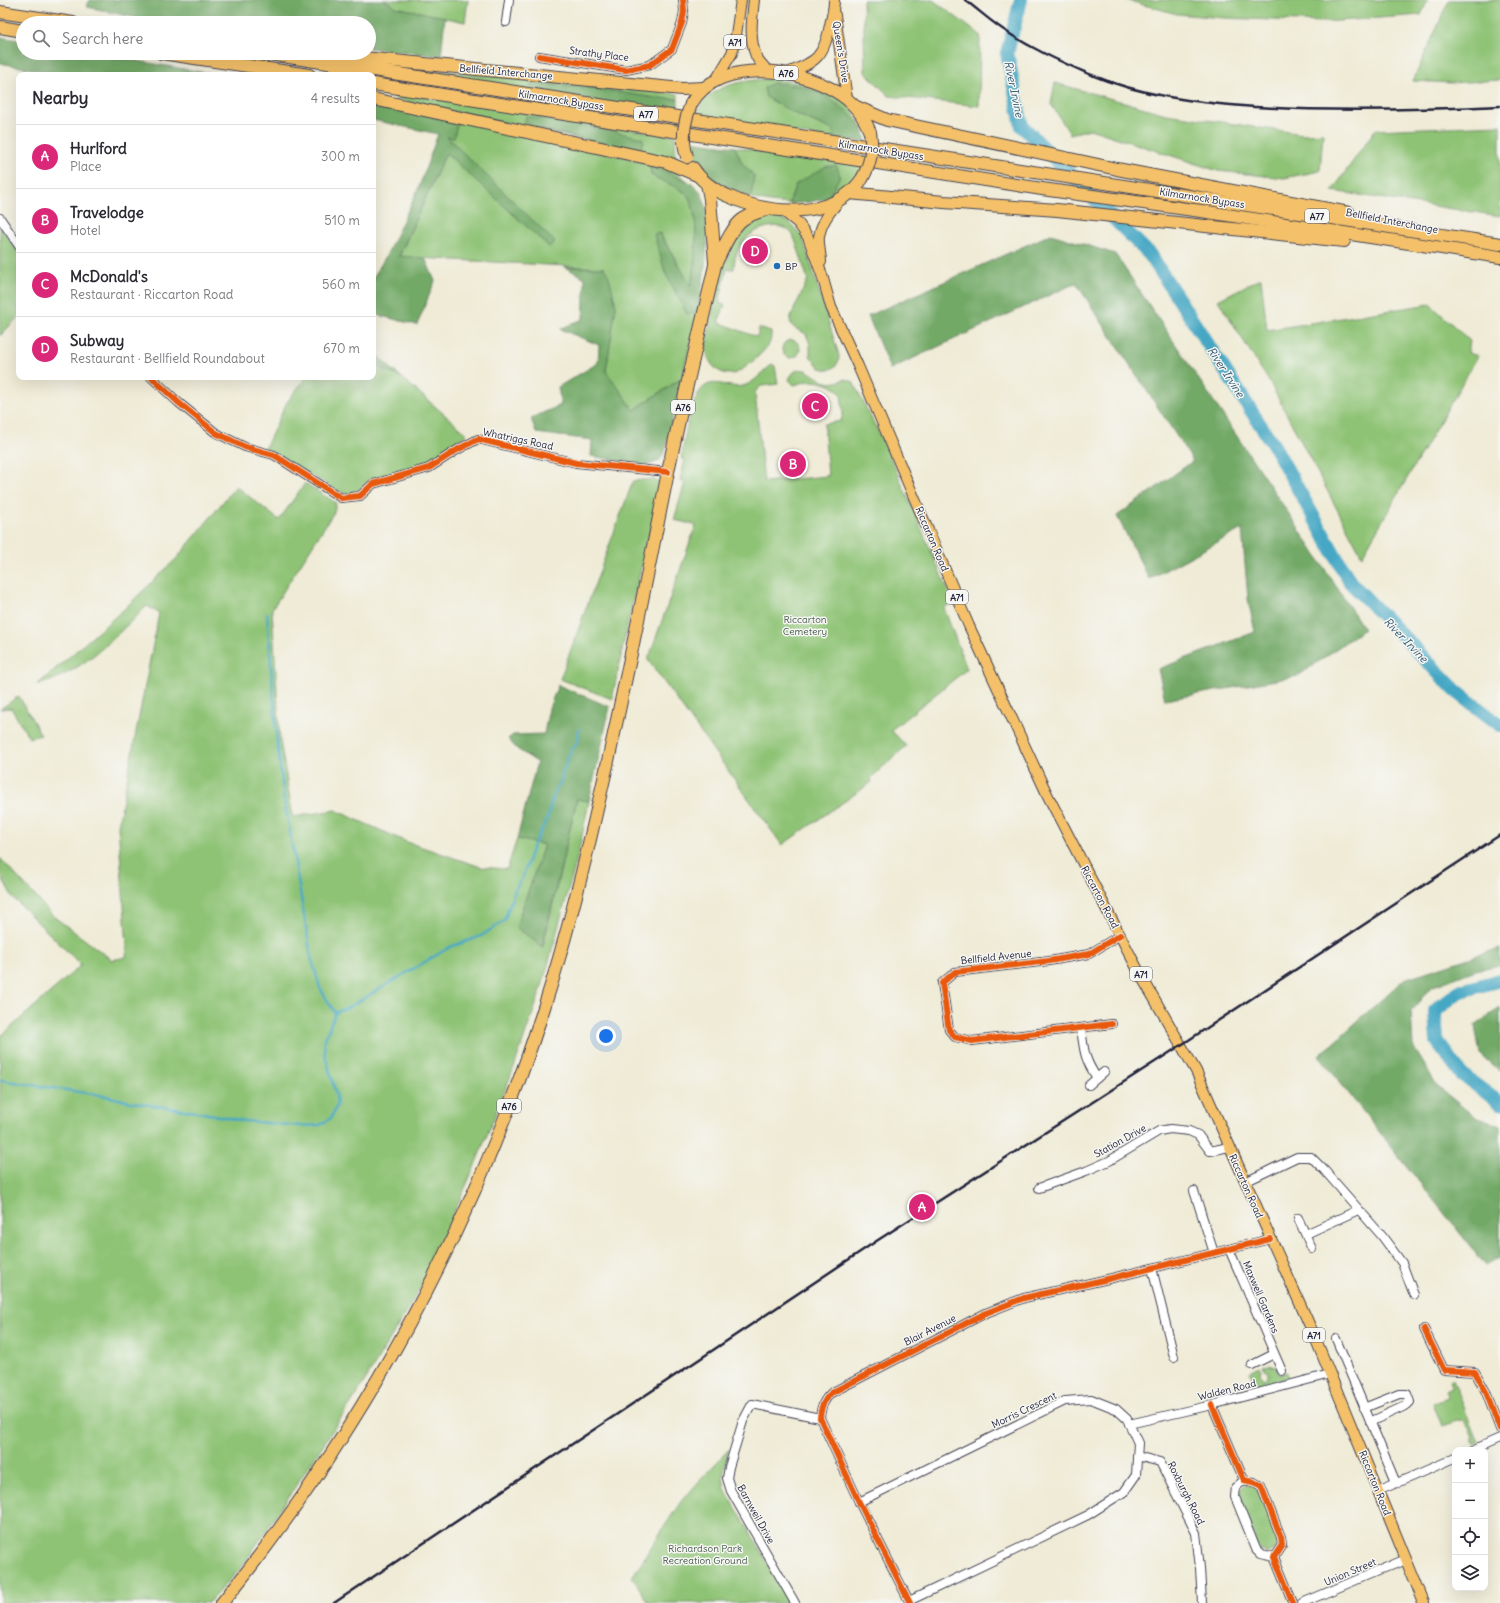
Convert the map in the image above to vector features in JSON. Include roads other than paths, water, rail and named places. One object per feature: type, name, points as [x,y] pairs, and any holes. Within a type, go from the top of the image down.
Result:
[{"type":"highway","points":[[0,12],[27,16]]},
{"type":"highway","points":[[0,27],[16,30]]},
{"type":"highway","name":"Bellfield Interchange","points":[[376,59],[666,87],[704,88]]},
{"type":"highway","points":[[193,60],[250,72]]},
{"type":"highway","points":[[205,60],[288,72]]},
{"type":"highway","name":"Kilmarnock Bypass","points":[[308,60],[1030,173],[1500,244]]},
{"type":"highway","name":"A76","points":[[768,71],[787,73],[808,78],[820,83],[851,103],[865,119],[872,143],[871,158],[862,179],[845,196],[812,208],[782,210],[768,209],[740,202],[715,190],[697,175],[686,157],[683,146],[684,127],[691,104],[696,95],[716,80],[739,74],[768,71]]},
{"type":"highway","name":"Kilmarnock Bypass","points":[[376,84],[1042,189],[1152,204],[1500,258]]},
{"type":"highway","points":[[376,100],[666,162],[697,175]]},
{"type":"highway","name":"Bellfield Interchange","points":[[851,103],[887,120],[1116,169],[1383,219],[1500,244]]},
{"type":"highway","name":"A76","points":[[707,184],[710,199],[716,265]]},
{"type":"highway","name":"A77","points":[[845,196],[1057,210],[1500,258]]},
{"type":"highway","name":"A76","points":[[222,1603],[299,1502],[333,1452],[369,1394],[396,1348],[431,1282],[500,1131],[541,1017],[575,901],[641,608],[668,472],[716,265],[725,243],[740,221],[751,214],[768,209]]},
{"type":"main road","name":"A71","points":[[716,80],[732,53],[741,0]]},
{"type":"main road","name":"A71","points":[[754,0],[751,27],[753,42],[757,57],[768,71]]},
{"type":"main road","name":"Queen's Drive","points":[[787,73],[809,64],[821,53],[828,36],[834,3]]},
{"type":"main road","name":"Queen's Drive","points":[[834,3],[851,103]]},
{"type":"main road","name":"Riccarton Road","points":[[822,275],[819,238],[826,218],[845,196]]},
{"type":"main road","name":"Riccarton Road","points":[[782,210],[798,223],[808,237],[822,275],[831,307],[858,366],[969,626],[1047,794],[1140,974],[1196,1071],[1330,1374],[1424,1603]]},
{"type":"street","points":[[506,22],[509,0]]},
{"type":"street","name":"Strathy Place","points":[[539,56],[626,70],[650,65],[672,49],[682,23],[684,11],[683,0]]},
{"type":"street","points":[[0,218],[16,242]]},
{"type":"street","name":"Whatriggs Road","points":[[154,380],[179,403],[216,433],[245,447],[274,456],[341,498],[360,496],[373,484],[429,468],[456,450],[478,439],[576,463],[668,472]]},
{"type":"street","name":"Bellfield Avenue","points":[[1112,1024],[972,1040],[955,1037],[949,1030],[942,984],[955,972],[1049,961],[1090,954],[1120,935]]},
{"type":"street","points":[[1081,1028],[1084,1051],[1088,1064],[1097,1078]]},
{"type":"street","points":[[1088,1085],[1104,1072]]},
{"type":"street","name":"Station Drive","points":[[1039,1188],[1109,1161],[1159,1131],[1170,1129],[1189,1131],[1198,1135],[1210,1151],[1229,1147]]},
{"type":"street","points":[[1245,1182],[1297,1157],[1310,1157],[1325,1171],[1382,1236],[1402,1263],[1414,1295]]},
{"type":"street","points":[[1194,1191],[1214,1253]]},
{"type":"street","points":[[1306,1234],[1358,1210]]},
{"type":"street","points":[[1298,1218],[1312,1249]]},
{"type":"street","name":"Blair Avenue","points":[[820,1418],[820,1408],[824,1400],[831,1393],[986,1313],[1024,1298],[1270,1239]]},
{"type":"street","name":"Maxwell Gardens","points":[[1229,1249],[1282,1371]]},
{"type":"street","points":[[1152,1268],[1174,1357]]},
{"type":"street","points":[[1424,1329],[1444,1370],[1475,1372],[1486,1392],[1500,1429]]},
{"type":"street","name":"Riccarton Road","points":[[1336,1339],[1396,1483]]},
{"type":"street","points":[[1252,1364],[1274,1354]]},
{"type":"street","name":"Walden Road","points":[[1129,1424],[1212,1405],[1330,1374]]},
{"type":"street","points":[[1364,1408],[1399,1394],[1407,1394],[1410,1402],[1370,1422]]},
{"type":"street","name":"Morris Crescent","points":[[859,1502],[1065,1401],[1091,1399],[1116,1408],[1127,1419],[1138,1443],[1136,1475],[1124,1492],[1088,1515],[910,1602]]},
{"type":"street","name":"Barnweil Drive","points":[[795,1603],[731,1491],[727,1478],[743,1421],[752,1404],[820,1418]]},
{"type":"street","points":[[1212,1405],[1244,1480]]},
{"type":"street","points":[[820,1418],[859,1502],[910,1602]]},
{"type":"street","points":[[1480,1447],[1500,1438]]},
{"type":"street","name":"Roxburgh Road","points":[[1137,1456],[1160,1462],[1196,1533],[1202,1603]]},
{"type":"street","points":[[1378,1491],[1452,1459]]},
{"type":"street","points":[[1244,1480],[1254,1482],[1261,1486],[1281,1537],[1282,1545],[1274,1557]]},
{"type":"street","points":[[1244,1480],[1236,1487],[1235,1497],[1256,1549],[1261,1554],[1274,1557]]},
{"type":"street","points":[[1274,1557],[1293,1603]]},
{"type":"street","name":"Union Street","points":[[1302,1603],[1406,1559]]},
{"type":"waterway","name":"River Irvine","points":[[1021,0],[1007,53],[1022,126],[1150,255],[1274,446],[1350,582],[1456,691],[1500,725]]},
{"type":"waterway","points":[[0,1080],[106,1096],[131,1102],[245,1121],[300,1126],[320,1125],[331,1118],[337,1105],[336,1094],[325,1055],[324,1042],[335,1013],[320,988],[311,957],[283,791],[277,741],[267,613]]},
{"type":"waterway","points":[[335,1013],[351,1006],[450,947],[481,936],[504,921],[515,890],[523,876],[533,846],[547,819],[555,791],[560,784],[572,748],[576,745],[579,735],[577,732],[580,729]]},
{"type":"waterway","name":"River Irvine","points":[[1500,980],[1458,992],[1435,1011],[1437,1041],[1461,1074],[1500,1103]]},
{"type":"railway","points":[[965,0],[1011,35],[1055,59],[1109,82],[1170,97],[1191,101],[1255,107],[1316,110],[1500,106]]},
{"type":"railway","points":[[334,1603],[878,1240],[1169,1053],[1500,835]]},
{"type":"place","name":"Subway","points":[[755,251]]},
{"type":"place","name":"BP","points":[[777,266]]},
{"type":"place","name":"McDonald's","points":[[815,406]]},
{"type":"place","name":"Travelodge","points":[[793,464]]},
{"type":"place","name":"Hurlford","points":[[922,1207]]},
{"type":"park label","name":"Riccarton Cemetery","points":[[805,624]]},
{"type":"park label","name":"Richardson Park Recreation Ground","points":[[705,1554]]}]
